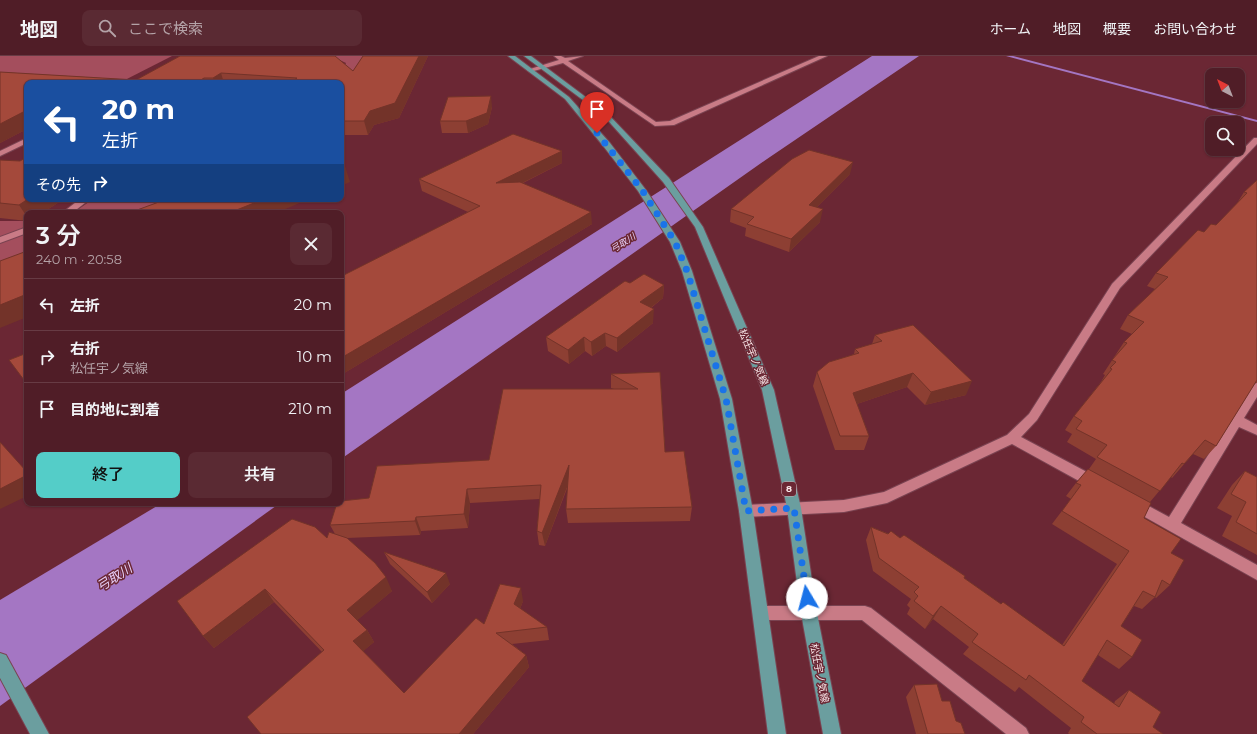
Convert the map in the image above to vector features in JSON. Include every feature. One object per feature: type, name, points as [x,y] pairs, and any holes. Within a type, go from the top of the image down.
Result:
[{"type":"main road","points":[[511,56],[567,98],[608,145],[642,190],[675,242],[687,271],[726,399],[746,511],[777,734]]},
{"type":"main road","name":"松任宇ノ気線","points":[[527,56],[605,114],[666,180],[699,227],[768,390],[794,508],[809,613],[832,734]]},
{"type":"main road","points":[[0,661],[40,734]]},
{"type":"street","points":[[557,56],[655,124],[671,123],[824,56]]},
{"type":"street","points":[[530,70],[580,56]]},
{"type":"street","points":[[0,154],[24,142]]},
{"type":"street","points":[[746,511],[844,506],[887,497],[1012,438],[1033,417],[1116,286],[1255,143]]},
{"type":"street","points":[[70,210],[82,202]]},
{"type":"street","points":[[0,240],[24,231]]},
{"type":"street","points":[[1172,525],[1257,387]]},
{"type":"street","points":[[1236,420],[1257,430]]},
{"type":"street","points":[[1012,438],[1109,491]]},
{"type":"street","points":[[1123,498],[1257,573]]},
{"type":"street","points":[[761,613],[865,613],[1020,734]]},
{"type":"shaded area","points":[[0,56],[172,56],[125,80],[24,80],[24,83],[0,83]]},
{"type":"shaded area","points":[[311,56],[371,56],[344,80],[337,80],[346,63],[333,57]]},
{"type":"shaded area","points":[[89,202],[193,202],[173,210],[77,210]]},
{"type":"shaded area","points":[[0,221],[24,221],[24,271],[0,281]]},
{"type":"water","name":"弓取川","points":[[872,56],[919,56],[767,159],[344,457],[344,392]]},
{"type":"water","name":"弓取川","points":[[157,506],[276,506],[0,706],[0,600]]},
{"type":"building","points":[[180,56],[335,56],[353,71],[363,56],[419,56],[395,103],[370,111],[364,121],[344,121],[344,80],[294,80],[297,78],[221,73],[213,78],[204,78],[201,80],[136,80]]},
{"type":"building","points":[[0,72],[136,80],[24,80],[24,112],[0,124]]},
{"type":"building","points":[[491,96],[487,113],[466,121],[440,121],[448,97]]},
{"type":"building","points":[[513,134],[562,151],[496,183],[520,182],[591,212],[344,356],[344,275],[480,206],[419,179]]},
{"type":"building","points":[[809,150],[853,162],[809,205],[823,209],[791,239],[747,224],[754,217],[731,209],[792,159]]},
{"type":"building","points":[[24,159],[24,202],[19,205],[0,203],[0,160],[20,161]]},
{"type":"building","points":[[1257,180],[1257,380],[1216,446],[1205,440],[1184,464],[1182,463],[1160,491],[1097,457],[1107,445],[1076,429],[1082,421],[1074,416],[1112,369],[1110,368],[1116,362],[1112,360],[1127,343],[1124,342],[1144,322],[1128,315],[1168,277],[1156,273],[1198,230],[1204,232],[1211,224],[1216,225],[1247,193],[1244,192]]},
{"type":"building","points":[[159,202],[256,202],[236,210],[137,210]]},
{"type":"building","points":[[24,252],[24,295],[0,305],[0,261]]},
{"type":"building","points":[[644,274],[664,285],[640,302],[654,309],[617,338],[605,333],[591,342],[584,337],[568,350],[546,337],[625,281],[630,283]]},
{"type":"building","points":[[913,325],[972,381],[931,392],[913,373],[853,393],[869,436],[840,436],[817,372],[829,362],[859,353],[855,349],[882,341],[875,335]]},
{"type":"building","points":[[24,354],[24,380],[9,360]]},
{"type":"building","points":[[660,372],[665,452],[684,451],[692,507],[566,509],[569,465],[542,533],[537,531],[541,485],[467,489],[464,514],[416,517],[415,521],[330,525],[336,506],[344,506],[344,501],[369,498],[377,466],[489,460],[503,389],[638,389],[611,374]]},
{"type":"building","points":[[0,442],[24,469],[24,477],[0,489]]},
{"type":"building","points":[[1088,469],[1151,503],[1144,518],[1181,539],[1171,553],[1184,560],[1170,585],[1162,580],[1155,597],[1143,591],[1121,626],[1142,640],[1132,657],[1107,640],[1082,681],[1119,707],[1129,690],[1161,712],[1153,727],[1163,734],[1097,734],[1081,722],[1084,717],[1029,675],[1026,680],[972,642],[978,634],[941,606],[933,616],[914,601],[918,596],[914,592],[919,587],[879,558],[871,527],[888,534],[891,531],[900,538],[904,535],[965,576],[964,578],[1001,604],[1003,602],[1064,646],[1129,551],[1062,511],[1081,485],[1076,483]]},
{"type":"building","points":[[1245,471],[1257,477],[1257,534],[1236,522],[1246,502],[1231,494]]},
{"type":"building","points":[[292,519],[315,527],[327,538],[329,532],[347,538],[375,563],[386,577],[347,610],[367,630],[353,641],[404,693],[476,618],[484,624],[500,584],[521,588],[514,604],[547,627],[496,633],[526,655],[459,734],[261,734],[247,717],[324,650],[265,589],[203,636],[177,601]]},
{"type":"building","points":[[384,552],[446,573],[427,592]]},
{"type":"building","points":[[937,684],[942,701],[950,701],[956,721],[961,723],[965,734],[928,734],[914,685]]},
{"type":"waterway","points":[[1008,56],[1257,121]]},
{"type":"route","points":[[597,133],[642,190],[675,242],[687,271],[726,399],[746,511],[794,508],[807,598]]}]
